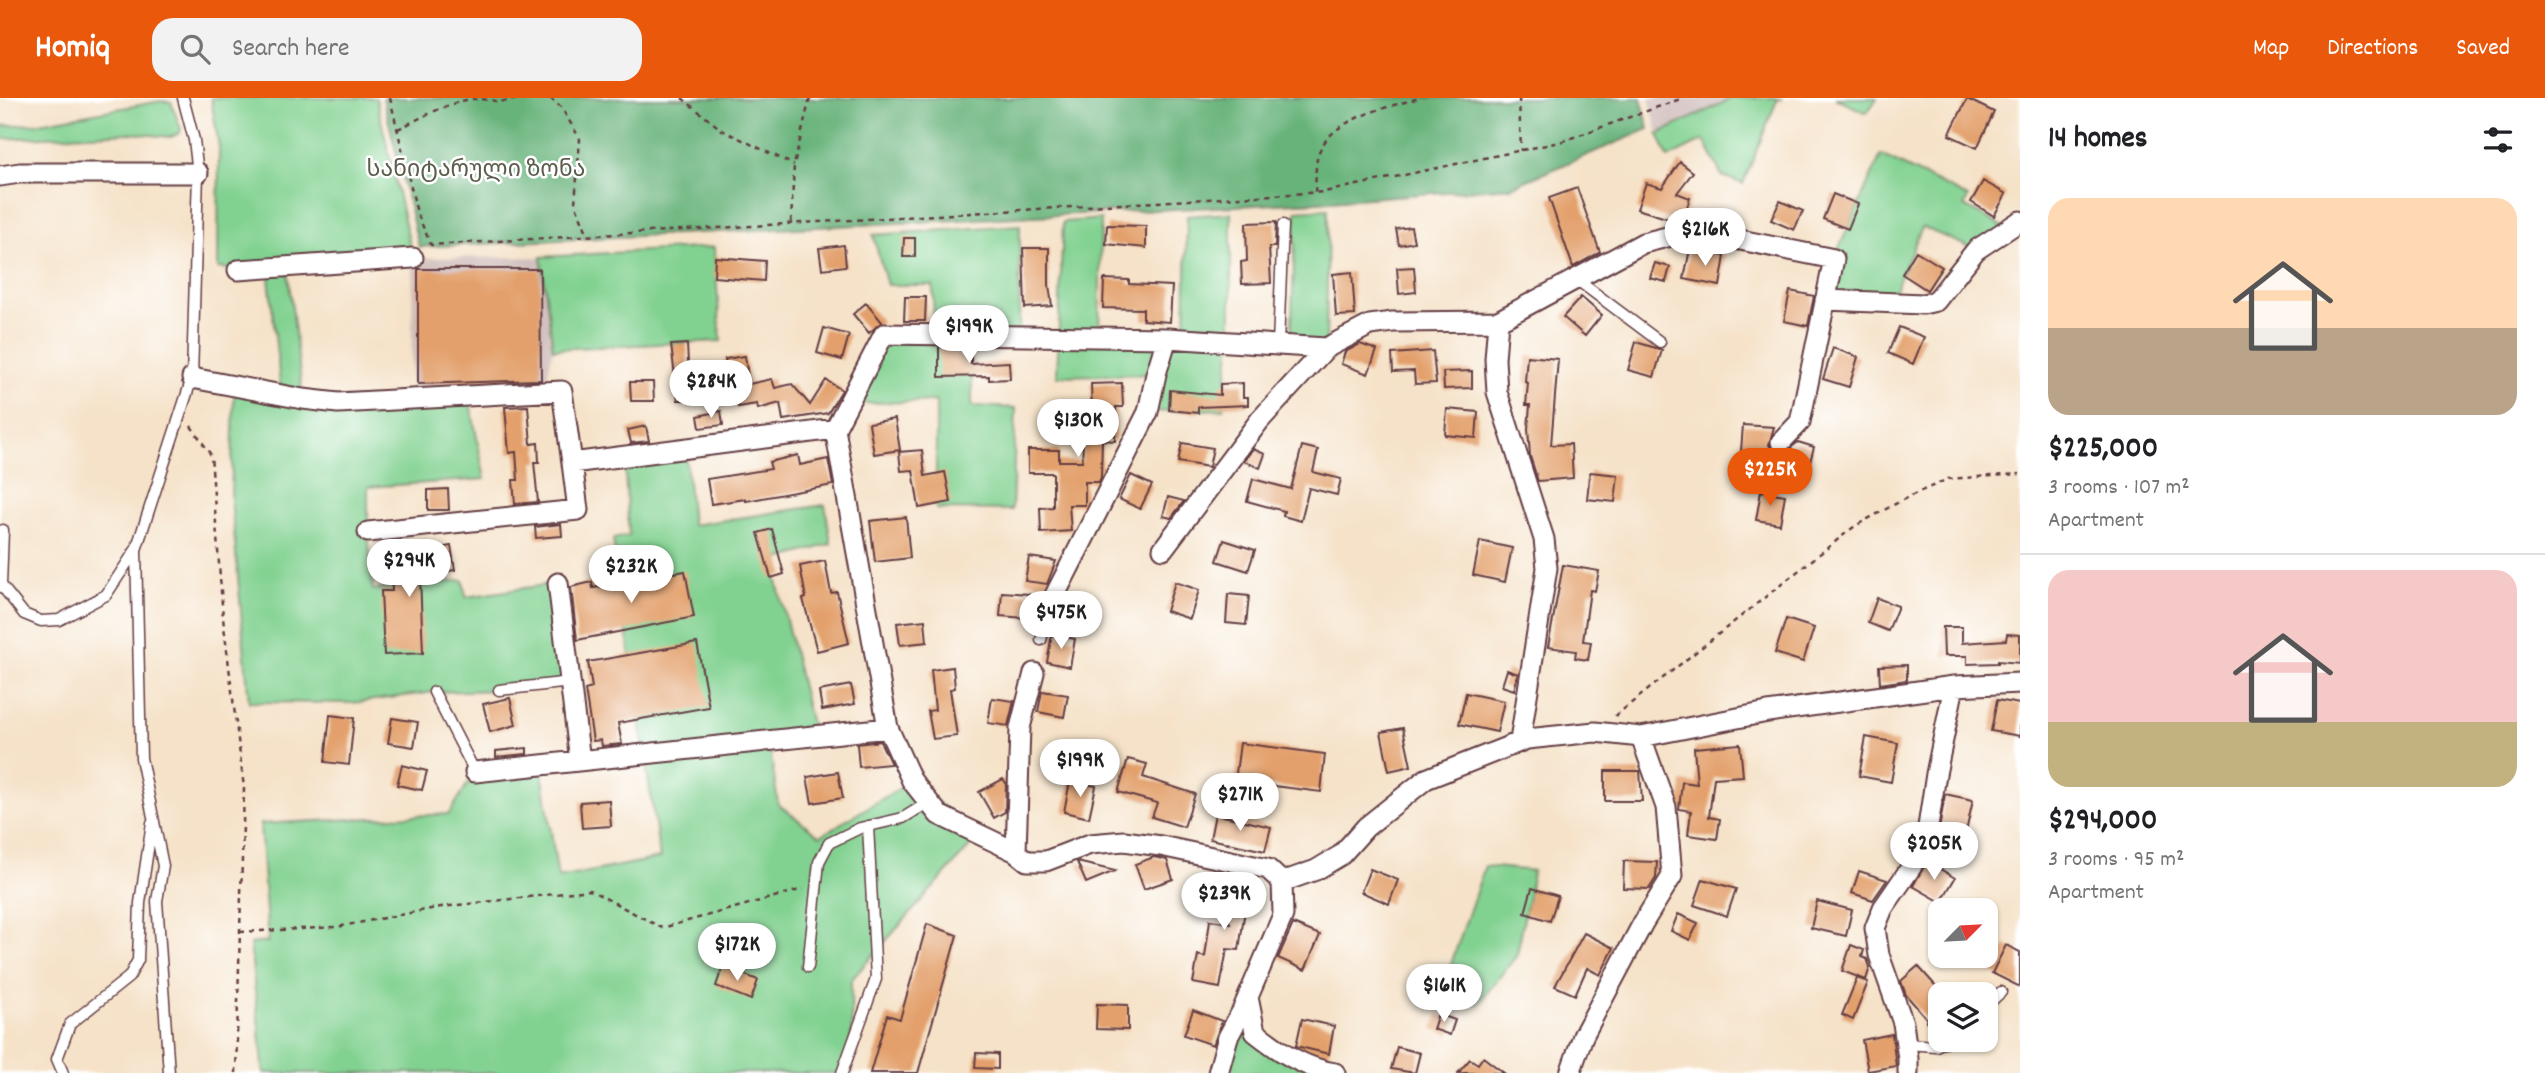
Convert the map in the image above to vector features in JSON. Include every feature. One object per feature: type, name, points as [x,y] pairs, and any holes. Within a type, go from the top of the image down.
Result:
[{"type":"street","points":[[0,176],[20,173],[198,173]]},
{"type":"street","points":[[1825,300],[1923,304],[1937,301],[1976,250],[2020,221]]},
{"type":"street","points":[[1163,549],[1260,420],[1326,348],[1370,325],[1393,322],[1498,321],[1643,243],[1671,236],[1711,234],[1834,259],[1800,422],[1781,442]]},
{"type":"street","points":[[238,270],[413,258]]},
{"type":"street","points":[[1498,321],[1495,359],[1497,392],[1544,539],[1547,568],[1520,741]]},
{"type":"street","points":[[1219,1073],[1228,1037],[1283,915],[1282,882],[1268,869],[1161,846],[1124,841],[1090,844],[1036,863],[1027,861],[1016,852],[939,814],[912,781],[888,728],[835,429],[884,334],[1167,338],[1326,348]]},
{"type":"street","points":[[1052,601],[1148,412],[1167,338]]},
{"type":"street","points":[[192,378],[338,403],[562,391],[578,510],[368,532]]},
{"type":"street","points":[[572,463],[835,429]]},
{"type":"street","points":[[558,583],[580,761]]},
{"type":"street","points":[[1016,852],[1020,729],[1034,673]]},
{"type":"street","points":[[1282,882],[1316,870],[1341,855],[1366,827],[1426,779],[1520,741],[1595,732],[1641,737],[1768,712],[1954,687],[2020,683]]},
{"type":"street","points":[[1908,1073],[1903,1023],[1892,986],[1879,956],[1875,928],[1883,908],[1912,866],[1928,827],[1954,687]]},
{"type":"street","points":[[475,772],[888,728]]},
{"type":"street","points":[[1570,1073],[1583,1035],[1643,923],[1672,876],[1666,807],[1641,737]]},
{"type":"street","points":[[1248,997],[1255,1032],[1289,1056],[1318,1070],[1335,1073]]},
{"type":"lane","points":[[3,530],[1,585],[24,614],[41,621],[59,620],[106,595],[135,550],[192,378],[198,173],[194,140],[183,98]]},
{"type":"lane","points":[[1278,344],[1283,225]]},
{"type":"lane","points":[[1576,279],[1660,342]]},
{"type":"lane","points":[[135,550],[141,758],[163,866],[157,901],[169,1073]]},
{"type":"lane","points":[[1041,640],[1052,601]]},
{"type":"lane","points":[[499,690],[570,682]]},
{"type":"lane","points":[[434,692],[475,772]]},
{"type":"lane","points":[[808,967],[819,862],[829,843],[868,826],[903,818],[929,802]]},
{"type":"lane","points":[[63,1073],[57,1059],[70,1024],[129,977],[138,960],[140,903],[153,816]]},
{"type":"lane","points":[[842,1073],[876,979],[868,826]]},
{"type":"lane","points":[[1998,995],[2001,992]]},
{"type":"lane","points":[[1906,1044],[1928,1045]]},
{"type":"path","points":[[390,98],[417,213],[431,245],[1315,192],[1560,142],[1683,98]]},
{"type":"path","points":[[398,130],[433,113],[472,99],[507,103],[521,98]]},
{"type":"path","points":[[550,98],[561,107],[580,139],[575,203],[588,235]]},
{"type":"path","points":[[682,98],[722,130],[794,165]]},
{"type":"path","points":[[791,223],[794,165],[810,98]]},
{"type":"path","points":[[1315,192],[1317,159],[1323,144],[1343,125],[1374,111],[1419,98]]},
{"type":"path","points":[[1519,98],[1521,150]]},
{"type":"path","points":[[181,412],[211,455],[223,618],[244,788],[236,1073]]},
{"type":"path","points":[[1595,732],[1855,526],[1948,479],[2020,474]]},
{"type":"path","points":[[240,932],[337,927],[441,907],[590,890],[662,928],[817,885]]},
{"type":"shaded area","points":[[1649,98],[1733,98],[1658,134]]},
{"type":"shaded area","points":[[541,257],[553,349],[544,392],[411,400],[413,258]]},
{"type":"green space","points":[[211,98],[376,98],[413,258],[287,266],[303,399],[469,397],[485,479],[368,487],[368,532],[373,590],[463,580],[466,597],[558,583],[571,682],[499,690],[434,692],[352,703],[249,702],[231,497],[234,397],[236,386],[281,393],[268,268],[218,268],[219,147]]},
{"type":"green space","name":"სანიტარული ზონა","points":[[383,98],[1641,98],[1649,129],[1511,187],[1317,202],[419,247]]},
{"type":"green space","points":[[1733,98],[1783,98],[1777,100],[1743,184],[1722,176],[1704,140],[1668,158],[1658,134]]},
{"type":"green space","points":[[1835,98],[1877,98],[1867,113]]},
{"type":"green space","points":[[161,101],[171,102],[181,129],[180,133],[171,137],[131,133],[0,139],[0,126],[34,124]]},
{"type":"green space","points":[[1881,155],[1968,197],[1964,206],[2008,229],[1976,250],[1922,227],[1889,303],[1825,300],[1834,259]]},
{"type":"green space","points":[[1328,209],[1326,348],[1291,345],[1296,211]]},
{"type":"green space","points":[[1231,213],[1231,341],[1223,409],[1148,412],[1155,374],[1057,376],[1063,222],[1101,219],[1099,335],[1185,338],[1187,216]]},
{"type":"green space","points":[[1020,225],[1019,333],[934,331],[933,285],[887,285],[873,235]]},
{"type":"green space","points":[[714,247],[721,341],[553,349],[541,257]]},
{"type":"green space","points":[[885,341],[972,345],[972,406],[1016,408],[1012,510],[936,509],[936,401],[847,404]]},
{"type":"green space","points":[[685,448],[692,525],[825,505],[831,544],[772,561],[814,737],[769,742],[778,804],[820,836],[912,781],[979,836],[851,980],[852,1073],[264,1073],[250,944],[268,942],[260,824],[449,814],[475,772],[541,765],[558,878],[660,858],[613,539],[629,536],[624,456]]},
{"type":"green space","points":[[1485,866],[1533,871],[1517,955],[1478,1004],[1439,999]]},
{"type":"green space","points":[[1242,1011],[1256,1032],[1316,1073],[1218,1073]]},
{"type":"building","points":[[1967,99],[1994,112],[1977,148],[1949,135]]},
{"type":"building","points":[[1680,162],[1693,172],[1677,193],[1690,198],[1682,223],[1637,209],[1646,183],[1662,188]]},
{"type":"building","points":[[1983,181],[2006,194],[1994,216],[1971,202]]},
{"type":"building","points":[[1577,188],[1600,252],[1573,267],[1549,198]]},
{"type":"building","points":[[1833,194],[1858,204],[1848,229],[1823,219]]},
{"type":"building","points":[[1780,201],[1803,211],[1794,230],[1771,220]]},
{"type":"building","points":[[1276,222],[1275,247],[1269,247],[1271,283],[1242,284],[1241,262],[1247,261],[1246,223]]},
{"type":"building","points":[[1107,225],[1146,226],[1146,248],[1106,244]]},
{"type":"building","points":[[1411,227],[1414,242],[1399,245],[1396,229]]},
{"type":"building","points":[[904,238],[915,238],[915,257],[903,257]]},
{"type":"building","points":[[844,245],[846,266],[822,269],[819,248]]},
{"type":"building","points":[[1023,248],[1049,248],[1052,306],[1025,308]]},
{"type":"building","points":[[1690,249],[1725,256],[1720,286],[1684,279]]},
{"type":"building","points":[[1916,251],[1942,267],[1927,290],[1902,274]]},
{"type":"building","points":[[715,257],[765,261],[764,281],[714,277]]},
{"type":"building","points":[[1655,263],[1670,267],[1666,282],[1650,278]]},
{"type":"building","points":[[1414,267],[1416,292],[1399,294],[1397,268]]},
{"type":"building","points":[[418,269],[540,269],[541,380],[418,384]]},
{"type":"building","points":[[1352,272],[1355,315],[1336,316],[1333,274]]},
{"type":"building","points":[[1104,279],[1129,280],[1129,284],[1172,286],[1170,322],[1143,320],[1143,309],[1103,308]]},
{"type":"building","points":[[1790,291],[1814,296],[1808,326],[1784,321]]},
{"type":"building","points":[[905,297],[926,297],[925,321],[904,321]]},
{"type":"building","points":[[1581,297],[1602,315],[1585,336],[1563,317]]},
{"type":"building","points":[[866,303],[882,322],[869,333],[853,314]]},
{"type":"building","points":[[1899,327],[1924,337],[1913,364],[1888,353]]},
{"type":"building","points":[[824,328],[849,335],[842,360],[817,353]]},
{"type":"building","points":[[1636,342],[1662,350],[1654,377],[1628,370]]},
{"type":"building","points":[[687,344],[690,400],[678,400],[671,345]]},
{"type":"building","points":[[1360,344],[1377,350],[1368,374],[1341,364],[1345,352]]},
{"type":"building","points":[[939,347],[971,347],[971,364],[1009,362],[1010,379],[989,380],[989,376],[939,377]]},
{"type":"building","points":[[1833,348],[1858,357],[1849,387],[1823,379]]},
{"type":"building","points":[[1433,351],[1436,383],[1415,384],[1414,371],[1393,372],[1392,354]]},
{"type":"building","points":[[745,356],[749,384],[772,379],[775,388],[792,384],[810,405],[826,380],[842,390],[828,413],[783,420],[780,403],[758,409],[757,404],[738,407],[737,399],[731,399],[725,359]]},
{"type":"building","points":[[1527,356],[1558,359],[1551,445],[1571,444],[1573,478],[1538,481],[1530,456],[1530,405],[1526,405],[1528,383],[1525,382]]},
{"type":"building","points":[[1472,371],[1472,388],[1444,389],[1443,372]]},
{"type":"building","points":[[630,382],[653,382],[654,401],[631,401]]},
{"type":"building","points":[[1122,383],[1123,407],[1116,407],[1115,441],[1102,440],[1099,482],[1085,482],[1085,505],[1069,505],[1071,531],[1041,533],[1040,508],[1053,507],[1053,473],[1028,473],[1028,450],[1059,450],[1059,461],[1082,461],[1085,409],[1092,410],[1091,384]]},
{"type":"building","points":[[1243,383],[1243,397],[1248,397],[1248,405],[1198,407],[1198,413],[1169,410],[1170,390],[1220,395],[1220,384]]},
{"type":"building","points":[[528,406],[531,444],[538,443],[539,462],[534,462],[538,502],[515,504],[513,480],[518,480],[516,452],[509,453],[505,407]]},
{"type":"building","points":[[1447,409],[1478,412],[1476,438],[1445,435]]},
{"type":"building","points":[[721,411],[723,425],[700,428],[698,416]]},
{"type":"building","points":[[895,419],[900,450],[874,454],[869,423]]},
{"type":"building","points":[[1743,425],[1774,427],[1769,445],[1777,454],[1741,451]]},
{"type":"building","points":[[646,426],[649,441],[631,443],[628,430]]},
{"type":"building","points":[[1798,442],[1814,447],[1807,473],[1785,467],[1789,454],[1783,454]]},
{"type":"building","points":[[1182,443],[1213,448],[1209,467],[1178,462]]},
{"type":"building","points":[[1302,446],[1318,450],[1313,472],[1341,479],[1337,495],[1309,488],[1301,521],[1283,516],[1284,511],[1247,501],[1253,479],[1291,489]]},
{"type":"building","points":[[1253,449],[1265,454],[1260,468],[1244,461]]},
{"type":"building","points":[[922,450],[925,476],[945,472],[951,502],[919,508],[913,470],[901,471],[899,452]]},
{"type":"building","points":[[798,455],[800,465],[828,459],[833,485],[746,501],[711,504],[707,479],[771,469],[769,462]]},
{"type":"building","points":[[1590,472],[1618,475],[1615,502],[1587,499]]},
{"type":"building","points":[[1131,475],[1152,485],[1140,509],[1119,499]]},
{"type":"building","points":[[448,489],[449,510],[428,510],[428,490]]},
{"type":"building","points":[[1761,491],[1785,495],[1780,524],[1756,520]]},
{"type":"building","points":[[1168,497],[1184,501],[1171,518],[1163,516]]},
{"type":"building","points":[[906,517],[910,558],[875,562],[870,521]]},
{"type":"building","points":[[561,524],[562,536],[536,538],[535,527]]},
{"type":"building","points":[[772,529],[784,574],[771,578],[758,533]]},
{"type":"building","points":[[1224,540],[1255,550],[1248,571],[1217,561]]},
{"type":"building","points":[[1480,541],[1512,548],[1505,582],[1473,575]]},
{"type":"building","points":[[451,546],[455,570],[420,576],[423,653],[384,655],[381,591],[392,591],[390,555],[423,553]]},
{"type":"building","points":[[1029,557],[1056,561],[1047,584],[1025,581]]},
{"type":"building","points":[[825,561],[831,593],[837,592],[849,643],[817,651],[803,599],[806,598],[800,566]]},
{"type":"building","points":[[1563,565],[1599,571],[1595,591],[1590,590],[1583,641],[1591,642],[1588,660],[1575,658],[1576,651],[1548,647]]},
{"type":"building","points":[[685,571],[694,617],[577,640],[571,587],[592,582],[593,588]]},
{"type":"building","points":[[1175,582],[1199,590],[1190,619],[1166,611]]},
{"type":"building","points":[[1002,592],[1029,594],[1027,618],[1000,616]]},
{"type":"building","points":[[1228,594],[1249,596],[1246,625],[1226,623]]},
{"type":"building","points":[[1877,598],[1898,606],[1888,631],[1868,623]]},
{"type":"building","points":[[1786,619],[1814,628],[1803,662],[1775,653]]},
{"type":"building","points":[[925,620],[927,642],[900,645],[897,623]]},
{"type":"building","points":[[1943,627],[1962,627],[1962,643],[2006,640],[2007,634],[2020,635],[2020,663],[1998,661],[1967,664],[1967,656],[1944,656]]},
{"type":"building","points":[[1052,634],[1075,639],[1070,667],[1047,662]]},
{"type":"building","points":[[697,643],[709,707],[618,723],[622,744],[602,746],[601,740],[593,741],[585,690],[592,688],[588,662]]},
{"type":"building","points":[[1907,665],[1907,680],[1880,684],[1879,666]]},
{"type":"building","points":[[953,667],[955,688],[950,689],[957,736],[933,739],[928,711],[935,710],[931,670]]},
{"type":"building","points":[[1507,670],[1518,674],[1514,690],[1502,686]]},
{"type":"building","points":[[851,685],[855,704],[822,710],[819,691]]},
{"type":"building","points":[[1042,691],[1068,695],[1064,717],[1038,712]]},
{"type":"building","points":[[1466,693],[1504,701],[1497,732],[1459,724]]},
{"type":"building","points":[[510,698],[516,725],[490,732],[483,704]]},
{"type":"building","points":[[992,698],[1014,701],[1008,726],[988,723]]},
{"type":"building","points":[[1997,700],[2020,704],[2020,736],[1991,731]]},
{"type":"building","points":[[330,715],[354,718],[349,765],[325,762]]},
{"type":"building","points":[[392,718],[418,722],[414,747],[388,743]]},
{"type":"building","points":[[1403,728],[1411,766],[1389,771],[1381,732]]},
{"type":"building","points":[[1866,737],[1898,743],[1891,782],[1859,776]]},
{"type":"building","points":[[880,741],[891,764],[859,767],[857,744]]},
{"type":"building","points":[[1240,743],[1325,754],[1321,792],[1235,781]]},
{"type":"building","points":[[1740,744],[1743,776],[1714,778],[1709,817],[1720,819],[1717,839],[1688,835],[1691,811],[1679,809],[1682,782],[1697,784],[1694,748]]},
{"type":"building","points":[[527,748],[527,754],[496,757],[496,751]]},
{"type":"building","points":[[1128,759],[1147,764],[1143,777],[1195,794],[1184,827],[1152,817],[1157,803],[1118,792]]},
{"type":"building","points":[[402,765],[427,771],[422,790],[397,785]]},
{"type":"building","points":[[1605,771],[1640,771],[1642,801],[1605,801]]},
{"type":"building","points":[[838,772],[843,798],[812,803],[807,777]]},
{"type":"building","points":[[1003,779],[1006,783],[1005,812],[994,818],[979,792]]},
{"type":"building","points":[[1070,781],[1096,786],[1089,818],[1064,812]]},
{"type":"building","points":[[1945,794],[1973,800],[1964,841],[1938,836]]},
{"type":"building","points":[[609,800],[611,826],[582,828],[580,802]]},
{"type":"building","points":[[1215,814],[1271,827],[1265,851],[1210,839]]},
{"type":"building","points":[[1154,857],[1167,860],[1173,879],[1144,889],[1135,864]]},
{"type":"building","points":[[1624,861],[1657,862],[1656,878],[1649,889],[1623,888]]},
{"type":"building","points":[[1927,861],[1955,878],[1943,898],[1934,898],[1913,886]]},
{"type":"building","points":[[1077,862],[1115,871],[1086,883]]},
{"type":"building","points":[[1370,869],[1398,880],[1389,904],[1361,892]]},
{"type":"building","points":[[1859,871],[1887,880],[1873,900],[1852,893]]},
{"type":"building","points":[[1238,875],[1256,903],[1245,909],[1239,950],[1227,949],[1220,988],[1193,983],[1198,955],[1205,957],[1210,920],[1230,923],[1211,891]]},
{"type":"building","points":[[1703,879],[1736,889],[1727,916],[1694,905]]},
{"type":"building","points":[[1532,888],[1558,896],[1550,921],[1525,913]]},
{"type":"building","points":[[1817,901],[1852,910],[1846,936],[1811,928]]},
{"type":"building","points":[[1678,914],[1698,923],[1690,940],[1671,931]]},
{"type":"building","points":[[927,924],[957,935],[918,1073],[870,1073],[887,1015],[900,1019]]},
{"type":"building","points":[[1293,924],[1320,935],[1305,970],[1278,958]]},
{"type":"building","points":[[1584,933],[1614,948],[1600,975],[1587,968],[1575,995],[1555,986]]},
{"type":"building","points":[[1851,945],[1864,950],[1862,957],[1867,959],[1870,967],[1866,980],[1842,971]]},
{"type":"building","points":[[2006,945],[2020,952],[2020,987],[1992,973],[1994,968],[1998,968],[1998,961]]},
{"type":"building","points":[[723,966],[758,980],[751,1000],[716,986]]},
{"type":"building","points":[[1918,966],[1932,982],[1928,982],[1928,1023],[1906,995],[1901,981]]},
{"type":"building","points":[[1857,978],[1868,982],[1853,1020],[1842,1015]]},
{"type":"building","points":[[1097,1004],[1128,1005],[1128,1030],[1096,1029]]},
{"type":"building","points":[[1193,1010],[1222,1021],[1213,1045],[1184,1035]]},
{"type":"building","points":[[1438,1014],[1455,1020],[1450,1035],[1433,1029]]},
{"type":"building","points":[[1302,1019],[1334,1026],[1329,1054],[1296,1046]]},
{"type":"building","points":[[1892,1034],[1896,1066],[1868,1071],[1862,1040]]},
{"type":"building","points":[[1397,1047],[1420,1053],[1415,1073],[1391,1069]]},
{"type":"building","points":[[976,1053],[998,1054],[998,1069],[975,1068]]},
{"type":"building","points":[[1483,1057],[1504,1073],[1458,1073],[1470,1059],[1478,1064]]}]
